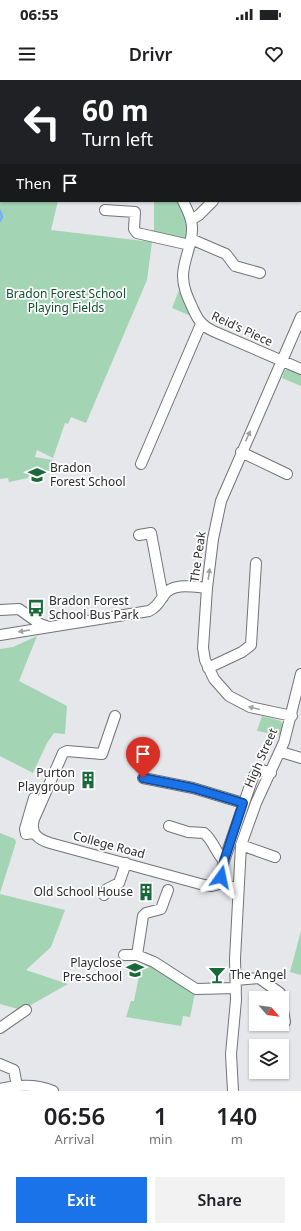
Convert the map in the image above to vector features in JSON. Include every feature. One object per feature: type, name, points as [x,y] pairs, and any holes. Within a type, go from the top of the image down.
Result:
[{"type":"street","name":"Reid's Piece","points":[[183,202],[191,220],[192,228],[183,281],[186,294],[201,324],[213,331],[301,369]]},
{"type":"street","points":[[191,220],[199,215],[212,202]]},
{"type":"street","points":[[105,210],[135,212],[134,229],[137,233],[190,242],[226,254],[235,266],[260,273]]},
{"type":"street","name":"Reid's Piece","points":[[282,360],[301,317]]},
{"type":"street","points":[[141,464],[201,324]]},
{"type":"street","name":"The Peak","points":[[282,360],[221,501],[213,539],[207,588],[203,648],[208,668],[224,692],[240,703],[250,707],[292,716]]},
{"type":"street","points":[[241,452],[287,474]]},
{"type":"street","points":[[139,535],[151,533],[163,597]]},
{"type":"street","points":[[208,668],[242,652],[251,644],[256,563]]},
{"type":"street","points":[[0,635],[149,611],[154,608],[165,593],[178,587],[207,588]]},
{"type":"street","points":[[0,610],[19,609],[40,624],[49,627]]},
{"type":"street","name":"High Street","points":[[233,1091],[231,1054],[236,984],[238,888],[241,845],[251,814],[281,752],[292,716],[300,680]]},
{"type":"street","points":[[34,798],[25,829],[26,834],[34,833],[33,823],[61,755],[65,751],[102,754],[115,716]]},
{"type":"street","points":[[281,752],[301,758]]},
{"type":"street","points":[[223,883],[221,873],[224,861],[253,777],[257,772],[262,770],[271,773]]},
{"type":"street","points":[[143,778],[193,788],[243,803]]},
{"type":"street","points":[[169,826],[188,832],[204,833],[224,861]]},
{"type":"street","name":"College Road","points":[[34,833],[37,838],[46,842],[204,885],[212,886],[223,883],[227,886],[238,888]]},
{"type":"street","points":[[241,845],[275,857]]},
{"type":"street","points":[[104,896],[107,889],[116,886],[121,880],[126,863]]},
{"type":"street","points":[[137,955],[142,919],[145,914],[161,909],[168,890]]},
{"type":"street","points":[[124,955],[137,955],[154,962],[196,989],[236,984],[259,978],[276,991]]},
{"type":"street","points":[[0,1028],[26,1010]]},
{"type":"street","points":[[0,1064],[14,1070],[17,1086]]},
{"type":"street","points":[[0,1089],[17,1086],[36,1087],[54,1091]]},
{"type":"green space","name":"Bradon Forest School Playing Fields","points":[[0,202],[58,202],[51,230],[152,242],[147,280],[86,423],[71,417],[68,424],[65,423],[53,458],[37,450],[35,457],[52,460],[53,471],[39,472],[39,474],[29,475],[28,478],[9,482],[8,478],[0,479]]},
{"type":"green space","points":[[154,202],[178,202],[187,222],[186,240],[148,233],[147,230],[154,230]]},
{"type":"green space","points":[[179,290],[191,316],[172,308]]},
{"type":"green space","points":[[290,369],[301,374],[301,386],[282,378],[285,370]]},
{"type":"green space","points":[[37,636],[19,681],[67,706],[65,734],[54,733],[47,743],[33,773],[0,756],[0,649],[13,647]]},
{"type":"green space","points":[[262,716],[281,721],[283,727],[280,735],[257,731]]},
{"type":"green space","points":[[0,833],[15,839],[16,842],[0,893]]},
{"type":"green space","points":[[0,894],[65,910],[51,947],[26,970],[68,984],[22,1010],[0,1004]]},
{"type":"green space","points":[[301,931],[301,975],[290,972]]},
{"type":"green space","points":[[146,963],[195,993],[190,1017],[183,1016],[181,1026],[126,1017],[131,1001],[134,1001],[140,971]]},
{"type":"waterway","points":[[0,211],[2,217],[0,221]]},
{"type":"place","name":"Bradon Forest School","points":[[37,475]]},
{"type":"place","name":"Bradon Forest School Bus Park","points":[[36,608]]},
{"type":"place","name":"Purton Playgroup","points":[[88,780]]},
{"type":"place","name":"Old School House","points":[[146,892]]},
{"type":"place","name":"Playclose Pre-school","points":[[135,970]]},
{"type":"place","name":"The Angel","points":[[217,975]]},
{"type":"route","points":[[143,778],[193,788],[243,803],[224,861],[221,877]]}]
